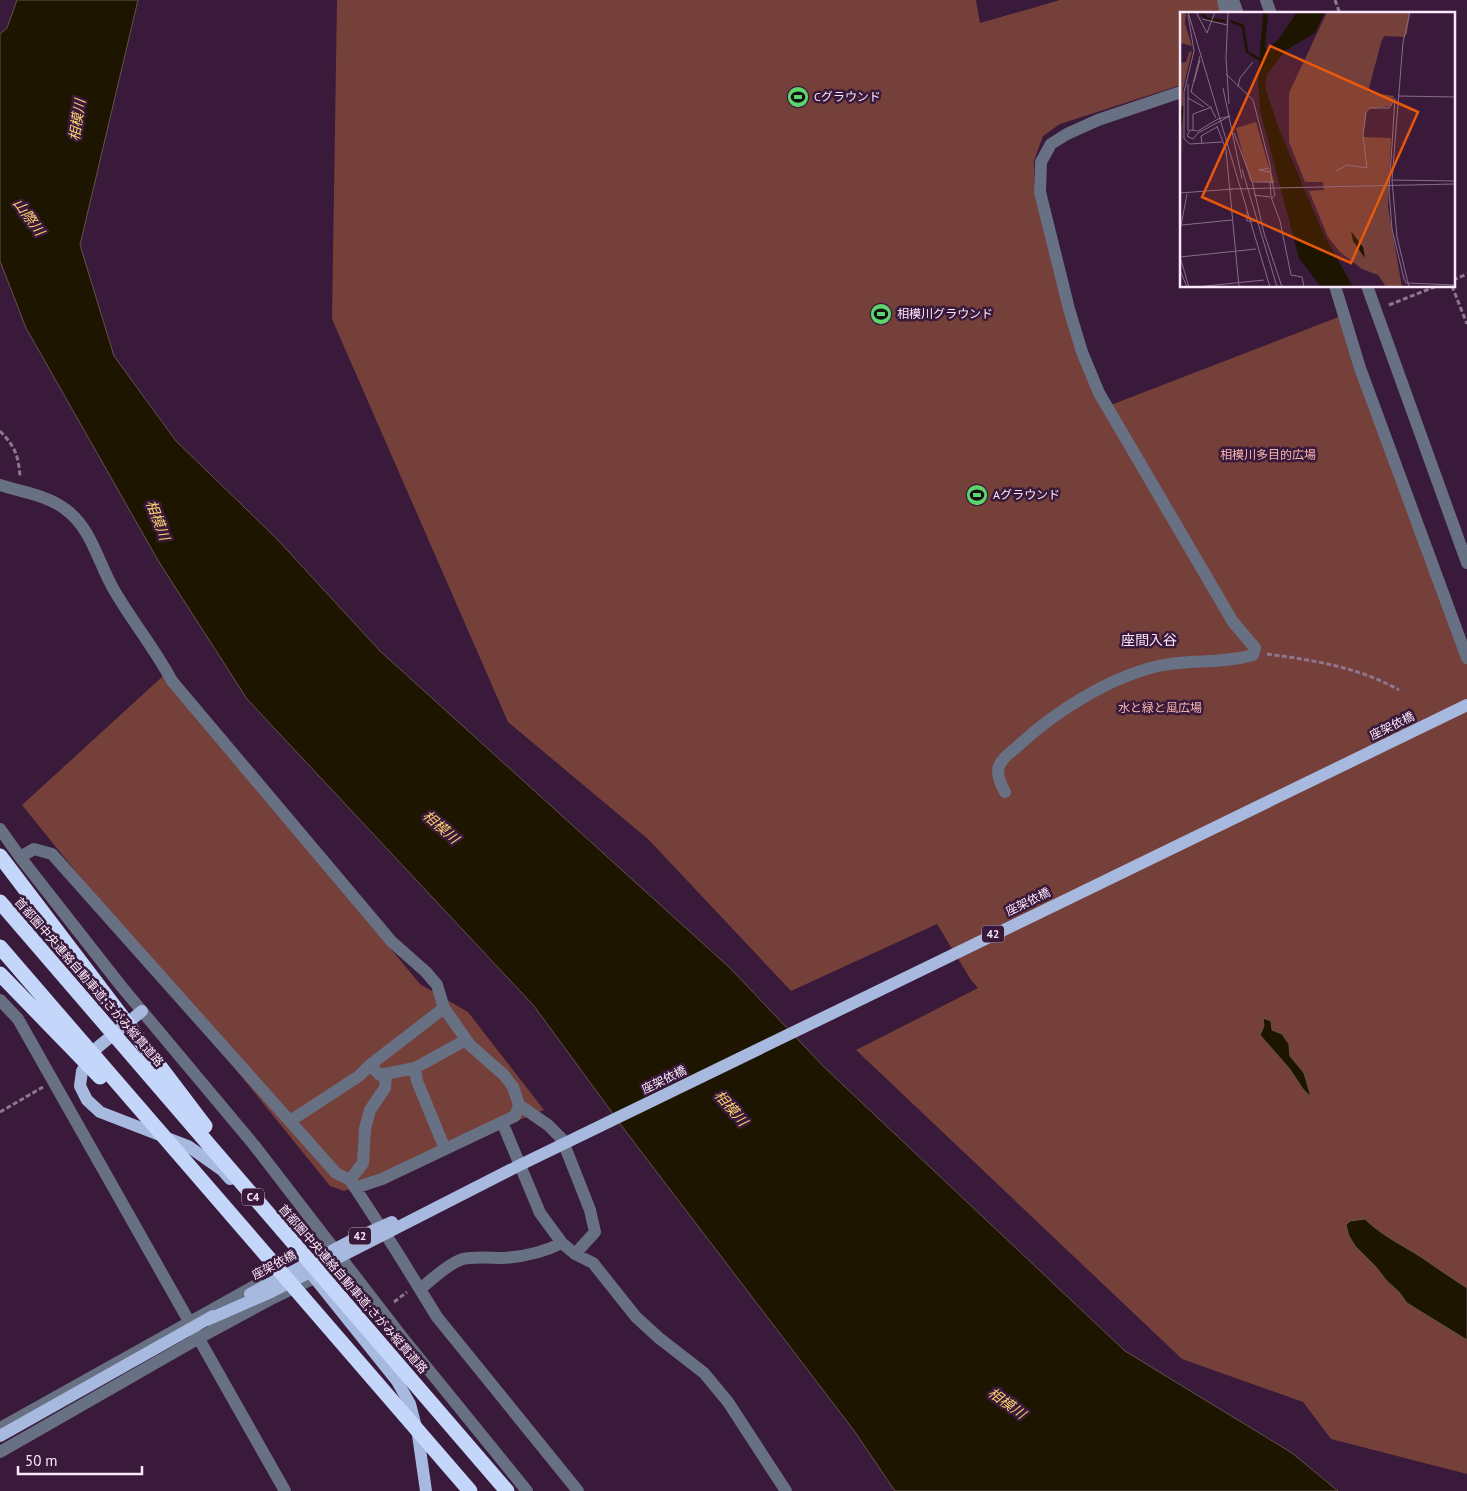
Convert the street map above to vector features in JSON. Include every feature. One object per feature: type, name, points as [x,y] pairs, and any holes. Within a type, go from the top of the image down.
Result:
[{"type":"highway","points":[[0,856],[286,1235]]},
{"type":"highway","name":"首都圏中央連絡自動車道;さがみ縦貫道路","points":[[0,902],[507,1491]]},
{"type":"highway","name":"C4","points":[[0,947],[470,1491]]},
{"type":"highway","points":[[0,974],[216,1196]]},
{"type":"main road","name":"座架依橋","points":[[0,1436],[207,1320],[265,1285],[307,1268],[354,1238],[520,1165],[1467,705]]},
{"type":"main road","points":[[142,1011],[98,1048],[82,1072],[80,1086],[87,1100],[100,1112],[188,1146],[222,1170],[307,1268],[397,1381],[410,1404],[418,1435],[426,1491]]},
{"type":"street","points":[[1233,0],[1237,12]]},
{"type":"street","points":[[1266,0],[1270,12]]},
{"type":"street","points":[[1005,792],[998,773],[1002,761],[1043,724],[1075,703],[1124,678],[1158,666],[1239,659],[1252,655],[1254,652],[1255,648],[1232,622],[1099,393],[1082,352],[1072,318],[1040,192],[1041,162],[1052,144],[1067,134],[1098,120],[1180,92]]},
{"type":"street","points":[[1336,288],[1360,368],[1467,658]]},
{"type":"street","points":[[1368,288],[1467,563]]},
{"type":"street","points":[[0,485],[47,499],[65,508],[77,519],[87,532],[114,590],[172,681],[392,942],[426,972],[437,985],[444,1008],[466,1040],[504,1075],[513,1087],[519,1105],[548,1125],[562,1139],[590,1210],[596,1232],[575,1254]]},
{"type":"street","points":[[0,829],[142,1011],[254,1145],[402,1337],[527,1491]]},
{"type":"street","points":[[20,857],[34,849],[52,854],[336,1173],[353,1184],[437,1317],[578,1491]]},
{"type":"street","points":[[0,1000],[18,1019],[285,1491]]},
{"type":"street","points":[[290,1121],[360,1076],[370,1065],[444,1008]]},
{"type":"street","points":[[370,1065],[380,1076],[415,1068],[466,1040]]},
{"type":"street","points":[[415,1068],[417,1081],[445,1149]]},
{"type":"street","points":[[353,1184],[363,1163],[365,1129],[370,1110],[386,1088],[386,1074]]},
{"type":"street","points":[[353,1184],[382,1179],[515,1116],[519,1105]]},
{"type":"street","points":[[502,1122],[540,1213],[562,1243],[575,1254],[593,1263],[636,1317],[704,1374],[728,1402],[786,1491]]},
{"type":"street","points":[[420,1290],[448,1267],[462,1259],[505,1258],[552,1248],[562,1243]]},
{"type":"street","points":[[0,1428],[331,1245]]},
{"type":"street","points":[[0,1452],[199,1338],[273,1298],[345,1263]]},
{"type":"path","points":[[1334,0],[1339,12]]},
{"type":"path","points":[[1454,280],[1467,274]]},
{"type":"path","points":[[1377,310],[1432,288]]},
{"type":"path","points":[[1453,288],[1467,324]]},
{"type":"path","points":[[0,431],[13,446],[18,459],[22,492]]},
{"type":"path","points":[[1254,652],[1332,665],[1365,674],[1399,690]]},
{"type":"path","points":[[0,1112],[52,1082]]},
{"type":"green space","name":"水と緑と風広場","points":[[337,0],[976,0],[980,23],[1060,0],[1219,0],[1221,12],[1180,12],[1180,85],[1060,124],[1043,136],[1034,161],[1034,191],[1103,408],[1341,316],[1467,658],[1467,1474],[1331,1439],[1303,1402],[1182,1359],[856,1050],[978,988],[971,980],[937,924],[791,991],[648,839],[508,722],[332,319]]},
{"type":"green space","points":[[163,676],[420,984],[468,1012],[544,1110],[344,1191],[330,1186],[22,805]]},
{"type":"water","points":[[17,0],[138,0],[80,245],[114,356],[176,441],[277,539],[380,651],[730,968],[825,1068],[1125,1351],[1292,1453],[1338,1491],[895,1491],[855,1432],[630,1137],[534,1006],[247,699],[159,562],[26,328],[0,261],[0,34],[7,28]]},
{"type":"water","points":[[1263,1018],[1271,1021],[1272,1030],[1282,1034],[1289,1044],[1290,1056],[1304,1073],[1311,1097],[1260,1035],[1264,1026]]},
{"type":"water","points":[[1365,1219],[1385,1235],[1467,1288],[1467,1340],[1407,1303],[1399,1292],[1355,1246],[1349,1236],[1346,1225],[1350,1221]]},
{"type":"place","name":"Cグラウンド","points":[[798,97]]},
{"type":"place","name":"相模川グラウンド","points":[[881,314]]},
{"type":"place","name":"Aグラウンド","points":[[977,495]]},
{"type":"district","name":"座間入谷","points":[[1149,640]]},
{"type":"water label","name":"相模川","points":[[77,120]]},
{"type":"water label","name":"山際川","points":[[29,217]]},
{"type":"water label","name":"相模川","points":[[158,520]]},
{"type":"water label","name":"相模川","points":[[441,827]]},
{"type":"water label","name":"相模川","points":[[731,1108]]},
{"type":"water label","name":"相模川","points":[[1007,1403]]},
{"type":"park label","name":"相模川多目的広場","points":[[1268,455]]}]
